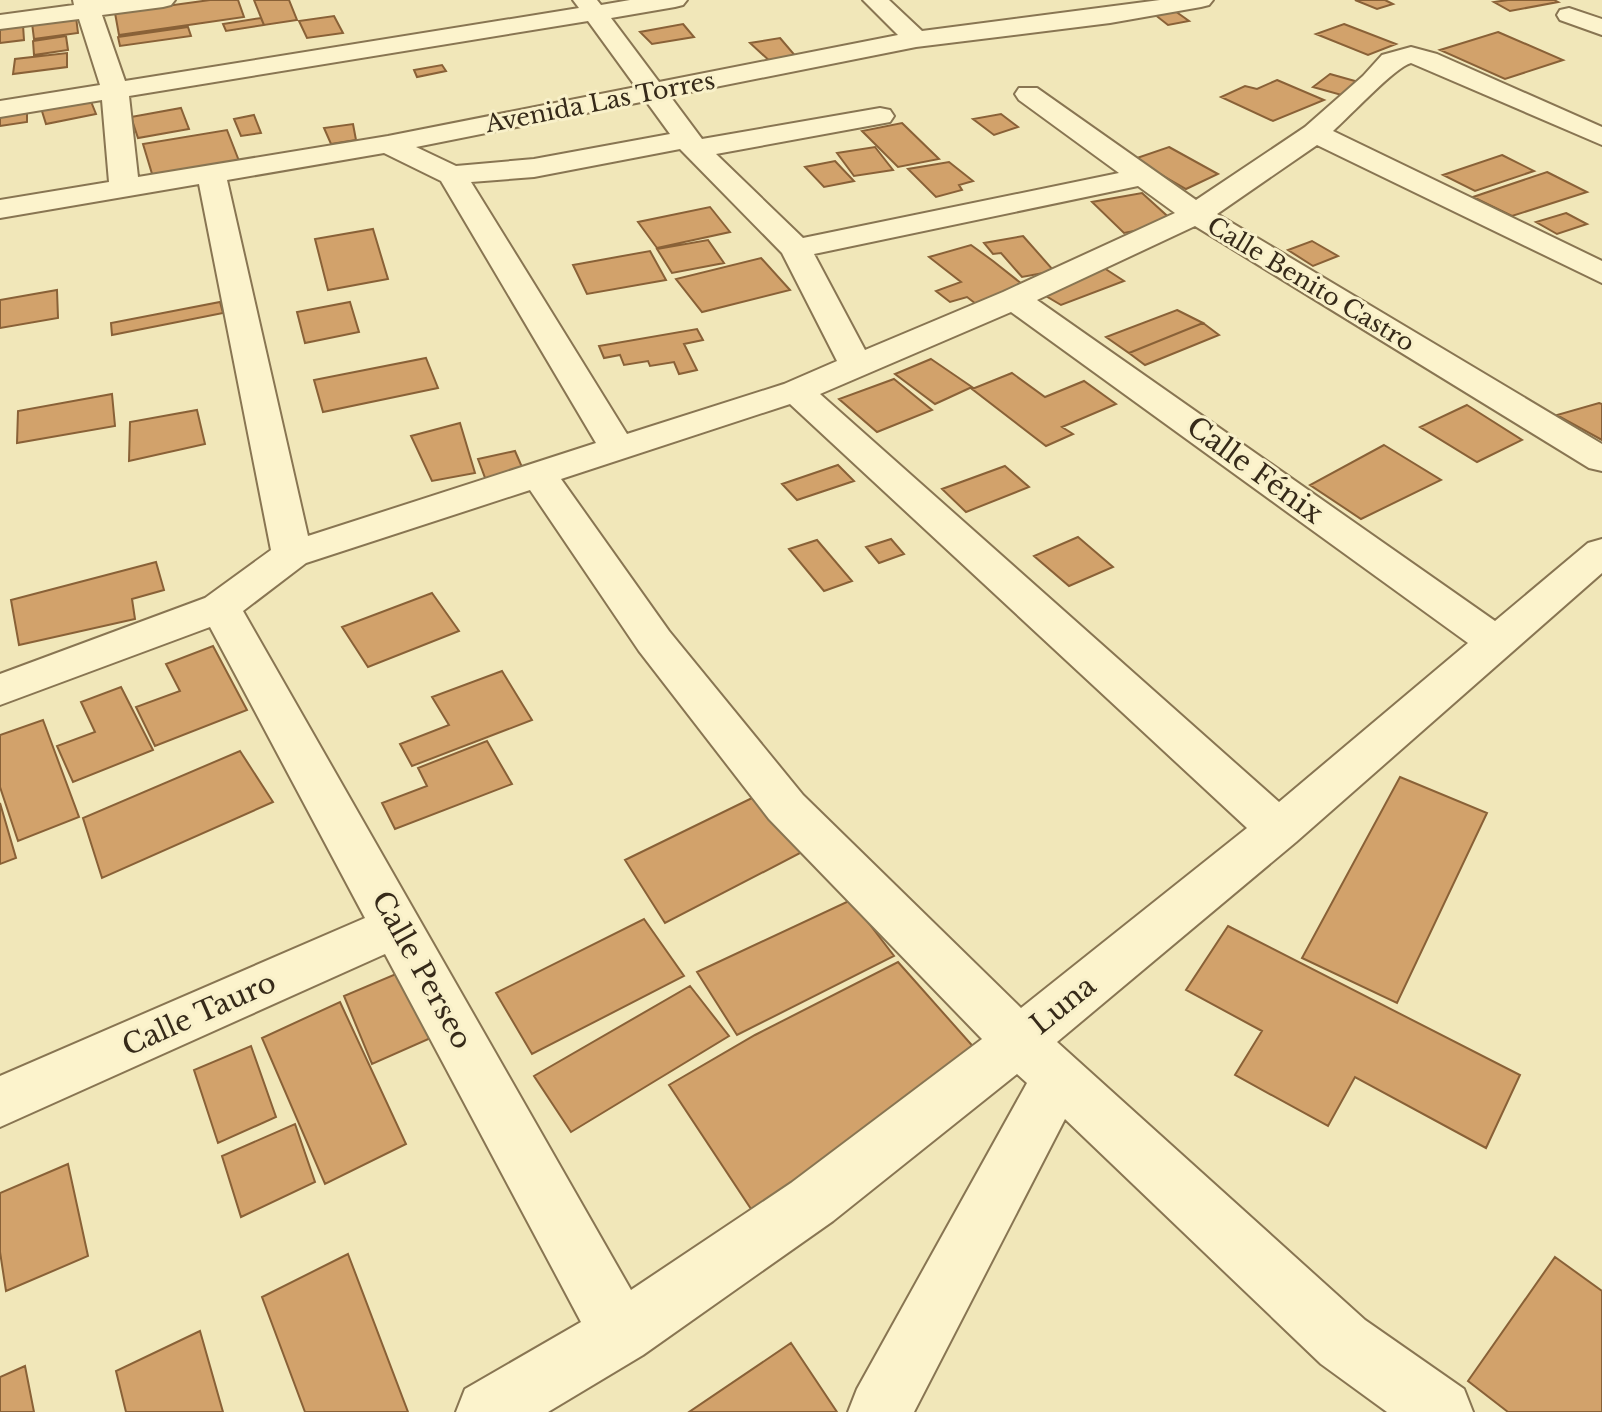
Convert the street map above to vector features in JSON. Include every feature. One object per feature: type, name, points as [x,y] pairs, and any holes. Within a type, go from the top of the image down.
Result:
[{"type":"street","points":[[0,22],[86,6],[163,0]]},
{"type":"street","points":[[0,109],[590,6],[675,0]]},
{"type":"street","points":[[875,0],[916,39]]},
{"type":"street","name":"Avenida Las Torres","points":[[0,209],[388,144],[916,39],[1096,18],[1201,0]]},
{"type":"street","points":[[86,6],[115,91],[124,187]]},
{"type":"street","points":[[590,6],[691,144],[796,249],[855,364]]},
{"type":"street","points":[[1569,15],[1602,28]]},
{"type":"street","points":[[0,690],[220,608],[292,554],[796,391],[1014,299],[1196,214],[1315,133],[1372,82],[1391,60],[1411,55],[1428,59],[1602,137]]},
{"type":"street","name":"Calle Benito Castro","points":[[1028,94],[1140,177],[1196,214],[1602,460]]},
{"type":"street","points":[[388,144],[452,175],[534,168],[880,116]]},
{"type":"street","points":[[1315,133],[1602,273]]},
{"type":"street","points":[[211,172],[292,554]]},
{"type":"street","points":[[452,175],[617,448]]},
{"type":"street","points":[[796,249],[1140,177]]},
{"type":"street","name":"Calle Fénix","points":[[1014,299],[1495,642]]},
{"type":"street","points":[[796,391],[1279,829]]},
{"type":"street","points":[[539,475],[654,641],[786,807],[1038,1059],[1343,1342],[1441,1412]]},
{"type":"street","name":"Luna","points":[[488,1412],[621,1333],[812,1202],[1038,1059],[1279,829],[1602,552]]},
{"type":"street","name":"Calle Perseo","points":[[220,608],[621,1333]]},
{"type":"street","name":"Calle Tauro","points":[[0,1102],[398,926]]},
{"type":"street","points":[[880,1412],[1038,1059]]},
{"type":"building","points":[[210,0],[238,0],[244,17],[119,35],[115,13]]},
{"type":"building","points":[[254,0],[289,0],[297,20],[264,25]]},
{"type":"building","points":[[1355,0],[1385,0],[1393,4],[1377,9]]},
{"type":"building","points":[[1494,2],[1558,2],[1510,11]]},
{"type":"building","points":[[1175,11],[1189,21],[1168,25],[1154,14]]},
{"type":"building","points":[[334,16],[343,33],[307,38],[299,21]]},
{"type":"building","points":[[76,17],[78,33],[34,39],[32,23]]},
{"type":"building","points":[[261,18],[264,25],[226,31],[223,24]]},
{"type":"building","points":[[683,24],[694,37],[652,44],[640,32]]},
{"type":"building","points":[[1344,24],[1396,44],[1368,55],[1316,34]]},
{"type":"building","points":[[23,25],[24,40],[0,43],[0,28]]},
{"type":"building","points":[[188,27],[191,36],[120,46],[118,37]]},
{"type":"building","points":[[1498,32],[1563,60],[1505,79],[1440,50]]},
{"type":"building","points":[[66,36],[68,50],[34,55],[33,41]]},
{"type":"building","points":[[780,38],[798,59],[773,64],[750,43]]},
{"type":"building","points":[[67,53],[67,67],[13,74],[15,59]]},
{"type":"building","points":[[442,65],[446,71],[417,77],[414,70]]},
{"type":"building","points":[[1330,74],[1362,83],[1345,96],[1313,87]]},
{"type":"building","points":[[1277,80],[1324,100],[1273,121],[1221,97],[1245,86],[1257,89]]},
{"type":"building","points":[[90,99],[96,114],[46,124],[41,108]]},
{"type":"building","points":[[181,108],[189,129],[138,138],[131,117]]},
{"type":"building","points":[[27,112],[27,122],[0,126],[0,116]]},
{"type":"building","points":[[1001,114],[1018,127],[994,135],[973,119]]},
{"type":"building","points":[[254,115],[261,133],[241,136],[234,119]]},
{"type":"building","points":[[902,123],[939,159],[898,167],[862,131]]},
{"type":"building","points":[[353,124],[356,140],[331,144],[324,128]]},
{"type":"building","points":[[227,130],[239,161],[153,177],[143,144]]},
{"type":"building","points":[[875,147],[893,170],[854,176],[837,153]]},
{"type":"building","points":[[1169,147],[1218,174],[1186,189],[1134,159]]},
{"type":"building","points":[[1502,155],[1534,171],[1475,191],[1443,175]]},
{"type":"building","points":[[835,161],[854,181],[824,187],[805,167]]},
{"type":"building","points":[[949,162],[973,181],[959,185],[962,190],[936,197],[908,169]]},
{"type":"building","points":[[1547,172],[1587,192],[1512,216],[1473,197]]},
{"type":"building","points":[[1142,193],[1175,223],[1124,233],[1092,202]]},
{"type":"building","points":[[710,207],[730,232],[657,248],[638,222]]},
{"type":"building","points":[[1566,213],[1587,224],[1557,234],[1536,222]]},
{"type":"building","points":[[373,229],[388,279],[328,290],[315,239]]},
{"type":"building","points":[[1023,236],[1054,271],[1022,277],[1001,253],[993,254],[984,243]]},
{"type":"building","points":[[708,240],[724,263],[672,273],[657,249]]},
{"type":"building","points":[[1312,241],[1338,256],[1313,266],[1288,250]]},
{"type":"building","points":[[971,245],[1027,288],[976,304],[967,297],[950,302],[936,291],[961,282],[929,257]]},
{"type":"building","points":[[650,251],[666,280],[587,294],[573,265]]},
{"type":"building","points":[[761,258],[790,290],[702,312],[676,279]]},
{"type":"building","points":[[1104,268],[1124,281],[1061,305],[1046,296]]},
{"type":"building","points":[[57,290],[58,318],[0,328],[0,300]]},
{"type":"building","points":[[220,302],[223,313],[112,335],[111,323]]},
{"type":"building","points":[[350,302],[359,332],[305,343],[297,312]]},
{"type":"building","points":[[1177,310],[1203,323],[1129,353],[1106,337]]},
{"type":"building","points":[[1203,323],[1219,335],[1145,365],[1129,353]]},
{"type":"building","points":[[697,329],[703,340],[684,344],[697,370],[679,374],[674,362],[650,366],[648,361],[624,365],[620,355],[604,358],[599,346]]},
{"type":"building","points":[[426,358],[438,388],[323,412],[314,380]]},
{"type":"building","points":[[931,359],[972,387],[935,404],[895,374]]},
{"type":"building","points":[[1012,373],[1045,397],[1084,381],[1116,404],[1062,427],[1073,434],[1046,446],[972,389]]},
{"type":"building","points":[[894,379],[932,410],[877,432],[839,399]]},
{"type":"building","points":[[112,394],[115,426],[17,443],[18,411]]},
{"type":"building","points":[[1602,404],[1602,440],[1557,415]]},
{"type":"building","points":[[1467,405],[1522,440],[1477,462],[1420,427]]},
{"type":"building","points":[[197,410],[205,444],[129,461],[130,422]]},
{"type":"building","points":[[460,423],[475,473],[432,481],[411,436]]},
{"type":"building","points":[[1384,445],[1441,480],[1361,519],[1310,485]]},
{"type":"building","points":[[515,451],[525,474],[487,483],[478,459]]},
{"type":"building","points":[[838,465],[854,481],[797,500],[782,484]]},
{"type":"building","points":[[1005,466],[1029,487],[966,512],[942,489]]},
{"type":"building","points":[[1078,537],[1113,567],[1069,586],[1034,556]]},
{"type":"building","points":[[891,539],[904,554],[879,563],[866,547]]},
{"type":"building","points":[[817,540],[852,581],[824,591],[789,549]]},
{"type":"building","points":[[156,562],[164,590],[132,599],[135,619],[19,645],[11,600]]},
{"type":"building","points":[[432,593],[459,631],[368,667],[342,627]]},
{"type":"building","points":[[213,646],[247,710],[155,746],[136,707],[180,691],[166,664]]},
{"type":"building","points":[[502,671],[532,720],[412,766],[400,744],[449,725],[432,697]]},
{"type":"building","points":[[121,687],[153,750],[73,782],[57,746],[95,732],[81,702]]},
{"type":"building","points":[[43,720],[79,817],[18,841],[0,787],[0,735]]},
{"type":"building","points":[[487,741],[512,784],[395,829],[382,803],[427,786],[418,768]]},
{"type":"building","points":[[240,751],[273,802],[102,878],[83,818]]},
{"type":"building","points":[[1400,777],[1487,813],[1397,1003],[1302,958]]},
{"type":"building","points":[[752,798],[804,851],[665,923],[625,860]]},
{"type":"building","points":[[0,803],[16,858],[0,864]]},
{"type":"building","points":[[851,900],[894,956],[737,1035],[697,972]]},
{"type":"building","points":[[644,919],[684,976],[532,1054],[496,993]]},
{"type":"building","points":[[1228,926],[1520,1075],[1486,1148],[1355,1077],[1328,1126],[1235,1075],[1262,1031],[1186,990]]},
{"type":"building","points":[[898,962],[977,1051],[761,1224],[669,1085],[755,1035]]},
{"type":"building","points":[[403,971],[433,1037],[372,1064],[344,996]]},
{"type":"building","points":[[690,986],[729,1036],[571,1132],[534,1076]]},
{"type":"building","points":[[340,1002],[406,1144],[325,1184],[262,1038]]},
{"type":"building","points":[[251,1046],[276,1117],[218,1143],[194,1070]]},
{"type":"building","points":[[295,1124],[315,1182],[241,1217],[222,1156]]},
{"type":"building","points":[[68,1164],[88,1256],[6,1291],[0,1252],[0,1193]]},
{"type":"building","points":[[348,1254],[408,1412],[305,1412],[262,1297]]},
{"type":"building","points":[[1555,1257],[1602,1291],[1602,1412],[1508,1412],[1468,1381]]},
{"type":"building","points":[[200,1331],[223,1412],[126,1412],[116,1371]]},
{"type":"building","points":[[791,1343],[837,1412],[689,1412]]},
{"type":"building","points":[[25,1366],[34,1412],[0,1412],[0,1377]]}]
